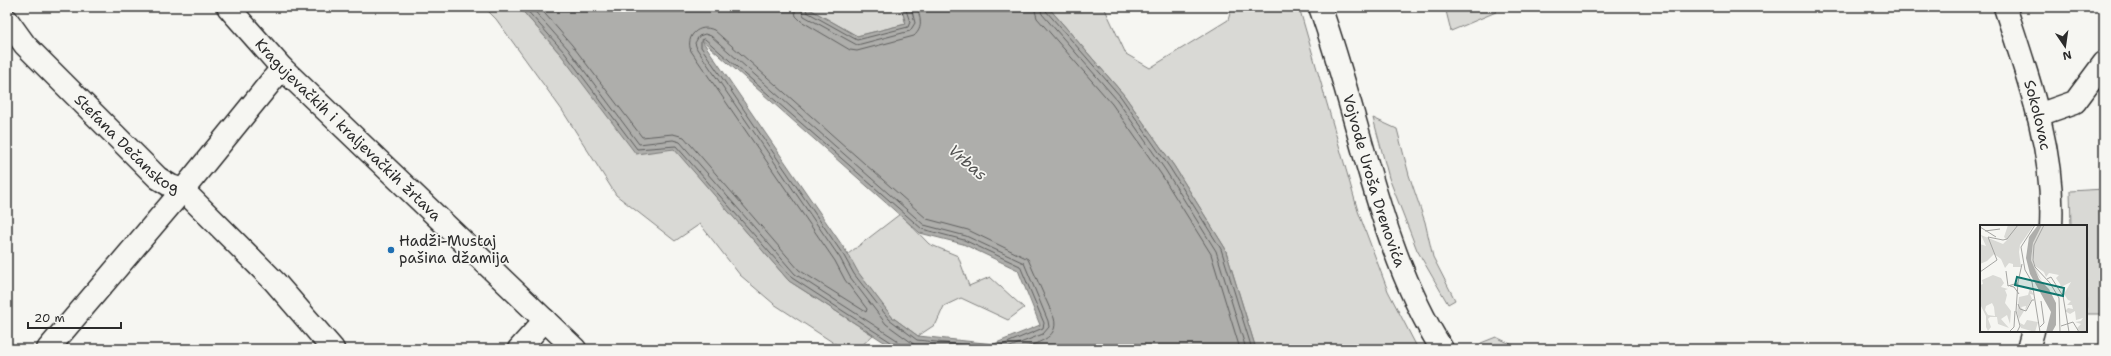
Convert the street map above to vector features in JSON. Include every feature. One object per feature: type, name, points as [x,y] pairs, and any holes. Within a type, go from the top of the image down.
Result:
[{"type":"street","name":"Kragujevačkih i kraljevačkih žrtava","points":[[228,7],[282,68],[575,349]]},
{"type":"street","name":"Vojvode Uroša Drenovića","points":[[1320,7],[1372,178],[1399,259],[1421,311],[1442,349]]},
{"type":"street","name":"Sokolovac","points":[[2005,7],[2029,79],[2038,115],[2049,169],[2051,225]]},
{"type":"street","name":"Stefana Dečanskog","points":[[7,20],[25,45],[158,178],[171,186],[183,190],[275,282],[333,349]]},
{"type":"street","points":[[2038,115],[2075,102],[2104,63]]},
{"type":"street","points":[[48,349],[183,190],[282,68]]},
{"type":"street","points":[[519,349],[545,320]]},
{"type":"street","points":[[2028,349],[2033,332]]},
{"type":"shaded area","points":[[484,7],[519,7],[561,55],[674,148],[789,281],[873,335],[858,349],[843,349],[774,304],[740,275],[700,224],[675,241],[616,195],[562,110],[496,19]]},
{"type":"shaded area","points":[[806,7],[901,7],[906,24],[857,36]]},
{"type":"shaded area","points":[[1048,7],[1104,7],[1126,54],[1150,68],[1228,20],[1232,7],[1299,7],[1358,211],[1388,291],[1418,349],[1256,349],[1225,248],[1174,166],[1124,95]]},
{"type":"shaded area","points":[[1445,7],[1495,7],[1496,12],[1451,31]]},
{"type":"shaded area","points":[[1373,118],[1397,129],[1409,175],[1425,222],[1433,257],[1455,300],[1448,304],[1417,250],[1389,178]]},
{"type":"shaded area","points":[[2104,189],[2104,314],[2087,314],[2087,225],[2071,225],[2070,191]]},
{"type":"shaded area","points":[[900,214],[929,244],[958,256],[969,286],[990,277],[1024,308],[1008,320],[961,298],[944,306],[936,324],[918,336],[892,317],[857,272],[848,254]]},
{"type":"shaded area","points":[[1496,337],[1521,349],[1476,349],[1481,343]]},
{"type":"water","name":"Vrbas","points":[[519,7],[806,7],[857,36],[906,24],[901,7],[1048,7],[1124,95],[1174,166],[1225,248],[1256,349],[895,349],[789,281],[674,149],[636,154],[561,55]],"holes":[[[701,39],[920,233],[963,244],[1018,270],[1040,325],[994,344],[918,336],[892,317],[858,272],[848,254]]]},
{"type":"place","name":"Hadži-Mustaj pašina džamija","points":[[391,250]]}]
